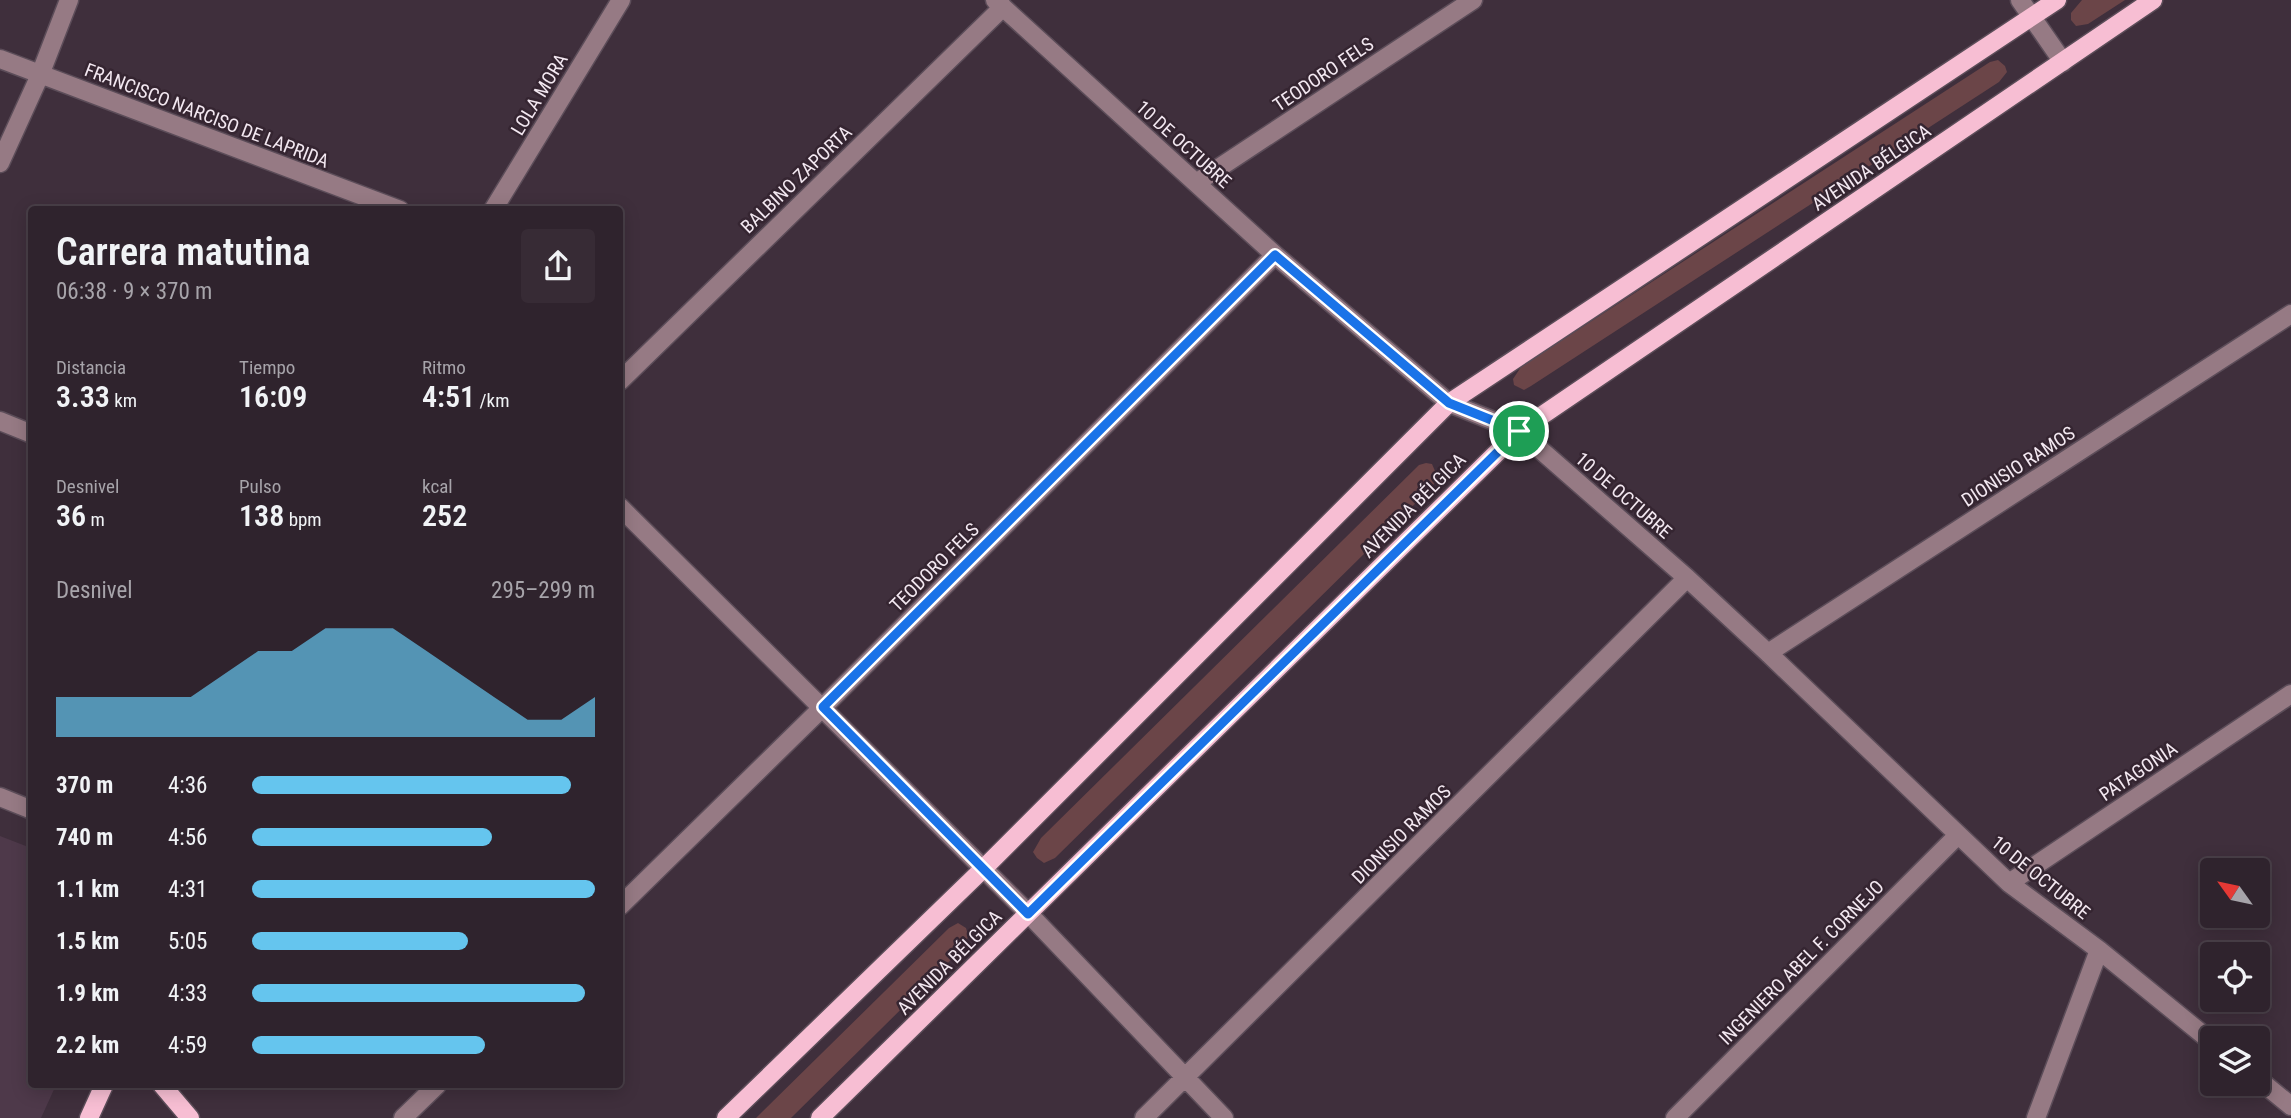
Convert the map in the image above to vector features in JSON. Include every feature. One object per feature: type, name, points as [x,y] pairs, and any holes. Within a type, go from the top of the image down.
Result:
[{"type":"main road","name":"AVENIDA BÉLGICA","points":[[726,1118],[983,869],[1449,403],[2057,0]]},
{"type":"main road","name":"AVENIDA BÉLGICA","points":[[820,1118],[1519,431],[2153,0]]},
{"type":"main road","points":[[89,1118],[103,1088]]},
{"type":"main road","points":[[165,1088],[190,1118]]},
{"type":"street","points":[[0,163],[40,75],[69,0]]},
{"type":"street","name":"LOLA MORA","points":[[495,206],[621,0]]},
{"type":"street","name":"TEODORO FELS","points":[[1196,183],[1473,0]]},
{"type":"street","points":[[2020,0],[2063,62]]},
{"type":"street","name":"10 DE OCTUBRE","points":[[999,4],[1275,255],[1449,403],[1519,431],[1687,578],[2009,883],[2099,950],[2200,1032]]},
{"type":"street","name":"BALBINO ZAPORTA","points":[[623,379],[999,4]]},
{"type":"street","name":"FRANCISCO NARCISO DE LAPRIDA","points":[[0,59],[389,206]]},
{"type":"street","name":"TEODORO FELS","points":[[623,903],[1275,255]]},
{"type":"street","name":"DIONISIO RAMOS","points":[[1768,653],[2291,314]]},
{"type":"street","points":[[0,421],[28,432]]},
{"type":"street","points":[[623,510],[1028,914],[1224,1118]]},
{"type":"street","name":"DIONISIO RAMOS","points":[[1144,1118],[1687,578]]},
{"type":"street","name":"PATAGONIA","points":[[2009,883],[2291,694]]},
{"type":"street","points":[[0,797],[28,808]]},
{"type":"street","name":"INGENIERO ABEL F. CORNEJO","points":[[1675,1118],[1958,835]]},
{"type":"street","points":[[2036,1118],[2099,950]]},
{"type":"street","points":[[403,1118],[434,1088]]},
{"type":"street","points":[[2270,1089],[2291,1106]]},
{"type":"shaded area","points":[[2082,0],[2125,0],[2088,24],[2076,26],[2071,20],[2071,13]]},
{"type":"shaded area","points":[[1998,60],[2007,72],[1999,82],[1531,386],[1524,390],[1514,385],[1513,379],[1521,367],[1990,62]]},
{"type":"shaded area","points":[[1432,464],[1438,478],[1432,487],[1055,858],[1044,863],[1037,858],[1033,852],[1041,838],[1419,465]]},
{"type":"shaded area","points":[[0,836],[28,847],[28,1088],[55,1088],[41,1118],[0,1118]]},
{"type":"shaded area","points":[[958,923],[966,928],[966,945],[791,1118],[756,1118],[949,928]]},
{"type":"route","points":[[1275,255],[1449,403],[1519,431],[1028,914],[823,707],[1275,255]]}]
